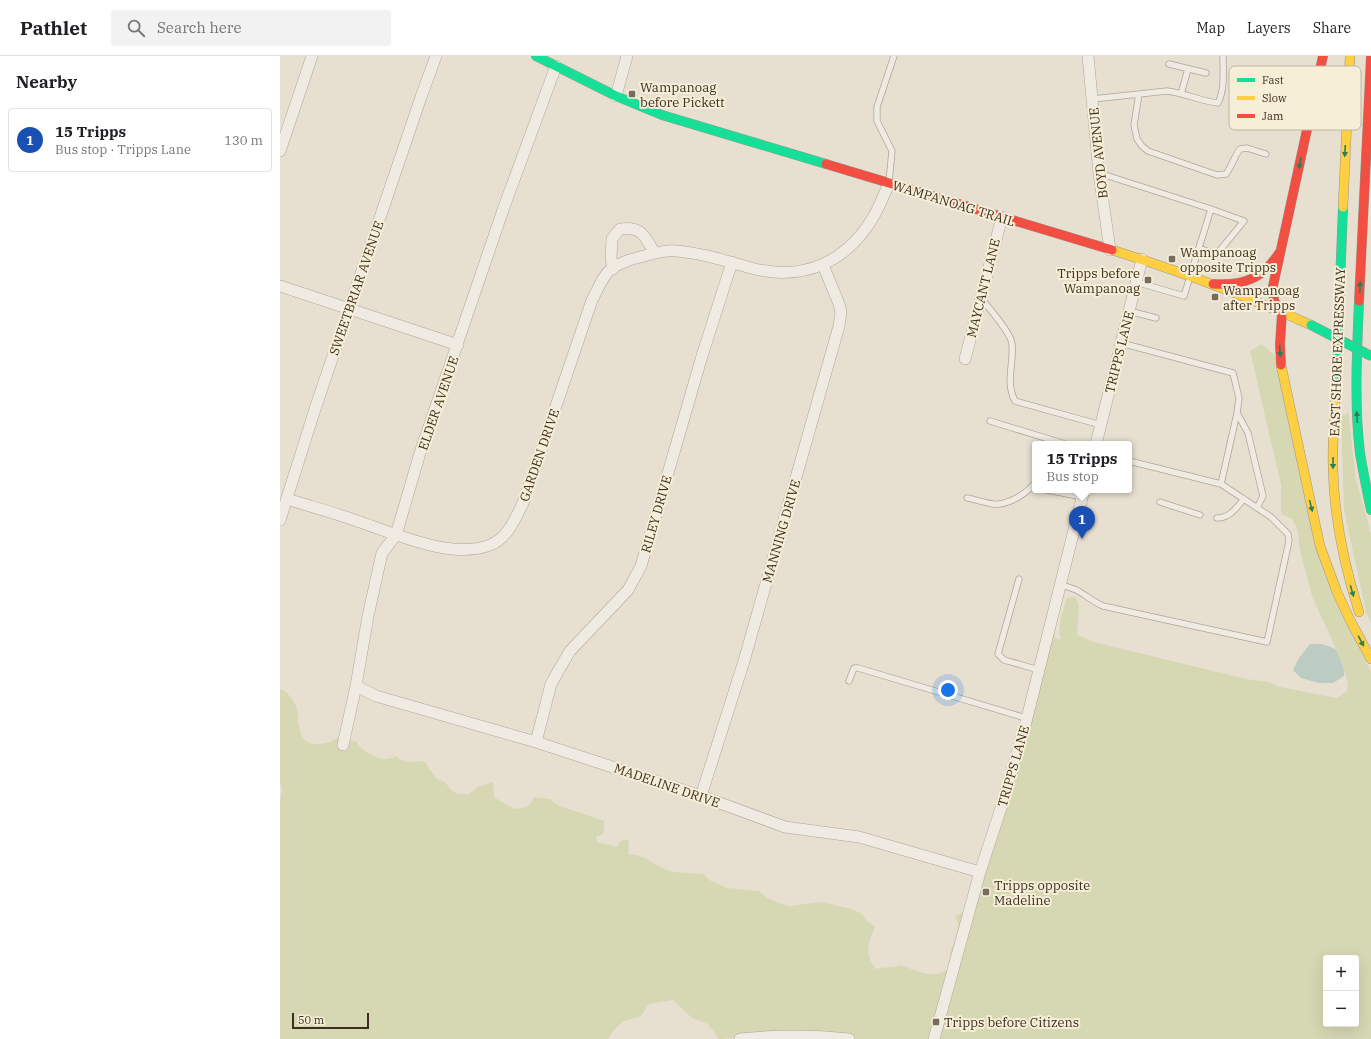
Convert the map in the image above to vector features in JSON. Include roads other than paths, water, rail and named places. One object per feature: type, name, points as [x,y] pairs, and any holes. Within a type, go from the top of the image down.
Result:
[{"type":"main road","name":"WAMPANOAG TRAIL","points":[[536,56],[635,105],[672,119],[1142,259],[1213,284],[1310,325],[1371,356]]},
{"type":"main road","points":[[1321,66],[1323,56]]},
{"type":"main road","name":"EAST SHORE EXPRESSWAY","points":[[1350,56],[1350,66]]},
{"type":"main road","name":"EAST SHORE EXPRESSWAY","points":[[1371,56],[1356,400],[1360,456],[1371,510]]},
{"type":"main road","points":[[1307,130],[1272,294],[1275,304],[1282,313],[1280,362],[1320,546],[1351,622],[1371,659]]},
{"type":"main road","name":"EAST SHORE EXPRESSWAY","points":[[1346,130],[1333,467],[1335,505],[1341,543],[1349,580],[1371,643]]},
{"type":"main road","points":[[1213,284],[1237,284],[1261,274],[1274,261],[1282,245]]},
{"type":"street","points":[[280,151],[312,56]]},
{"type":"street","name":"SWEETBRIAR AVENUE","points":[[280,520],[316,406],[418,104],[436,56]]},
{"type":"street","points":[[616,96],[627,56]]},
{"type":"street","name":"BOYD AVENUE","points":[[1088,56],[1100,173],[1110,250]]},
{"type":"street","name":"ELDER AVENUE","points":[[343,745],[382,553],[396,535],[420,453],[458,346],[504,207],[556,66]]},
{"type":"street","name":"GARDEN DRIVE","points":[[287,499],[396,535],[449,549],[472,550],[490,545],[508,532],[523,503],[592,300],[609,271],[624,262],[655,253],[675,250],[720,258],[752,268],[776,273],[799,272],[823,265],[840,255],[857,239],[874,215],[889,184]]},
{"type":"street","name":"MAYCANT LANE","points":[[965,359],[1002,218]]},
{"type":"street","points":[[613,269],[611,258],[612,239],[620,229],[631,228],[640,232],[655,253]]},
{"type":"street","name":"TRIPPS LANE","points":[[1097,441],[1142,259]]},
{"type":"street","name":"RILEY DRIVE","points":[[536,742],[551,684],[570,651],[628,590],[641,566],[702,356],[732,262]]},
{"type":"street","name":"MANNING DRIVE","points":[[701,796],[744,660],[839,326],[841,312],[839,304],[823,265]]},
{"type":"street","points":[[280,286],[458,346]]},
{"type":"street","name":"TRIPPS LANE","points":[[934,1039],[980,872],[1002,805],[1026,718],[1084,494]]},
{"type":"street","name":"MADELINE DRIVE","points":[[356,686],[376,696],[536,742],[701,796],[785,827],[859,837],[980,872]]},
{"type":"street","points":[[740,1039],[758,1037],[814,1037],[849,1039]]},
{"type":"lane","points":[[889,184],[892,151],[877,121],[877,107],[894,56]]},
{"type":"lane","points":[[1092,99],[1167,91],[1208,102],[1218,103],[1222,96],[1224,80],[1223,56]]},
{"type":"lane","points":[[1169,64],[1206,73]]},
{"type":"lane","points":[[1182,94],[1188,68]]},
{"type":"lane","points":[[1139,94],[1134,125],[1135,132],[1137,139],[1148,151],[1217,175],[1226,174],[1231,168],[1236,154],[1240,149],[1247,148],[1266,154]]},
{"type":"lane","points":[[1100,173],[1244,221],[1216,255],[1199,248]]},
{"type":"lane","points":[[1136,282],[1184,296],[1211,209]]},
{"type":"lane","points":[[981,298],[999,320],[1012,342],[1009,388],[1015,401],[1101,426]]},
{"type":"lane","points":[[1129,311],[1156,318]]},
{"type":"lane","points":[[1121,343],[1233,373],[1239,398],[1221,484]]},
{"type":"lane","points":[[1237,413],[1248,433],[1263,496],[1257,508]]},
{"type":"lane","points":[[990,421],[1052,441]]},
{"type":"lane","points":[[1061,585],[1080,592],[1095,603],[1103,606],[1267,642],[1289,541],[1288,534],[1271,517],[1221,484],[1132,462]]},
{"type":"lane","points":[[967,498],[998,505],[1014,499],[1032,487]]},
{"type":"lane","points":[[1217,518],[1228,516],[1244,500]]},
{"type":"lane","points":[[1160,502],[1200,514]]},
{"type":"lane","points":[[1019,578],[998,654],[1004,660],[1039,670]]},
{"type":"lane","points":[[849,681],[854,668],[858,668],[1026,718]]},
{"type":"place","name":"Wampanoag before Pickett","points":[[632,94]]},
{"type":"place","name":"Wampanoag opposite Tripps","points":[[1172,259]]},
{"type":"place","name":"Tripps before Wampanoag","points":[[1148,280]]},
{"type":"place","name":"Wampanoag after Tripps","points":[[1215,297]]},
{"type":"place","name":"15 Tripps","points":[[1082,539]]},
{"type":"place","name":"Tripps opposite Madeline","points":[[986,892]]},
{"type":"place","name":"Tripps before Citizens","points":[[936,1022]]}]
